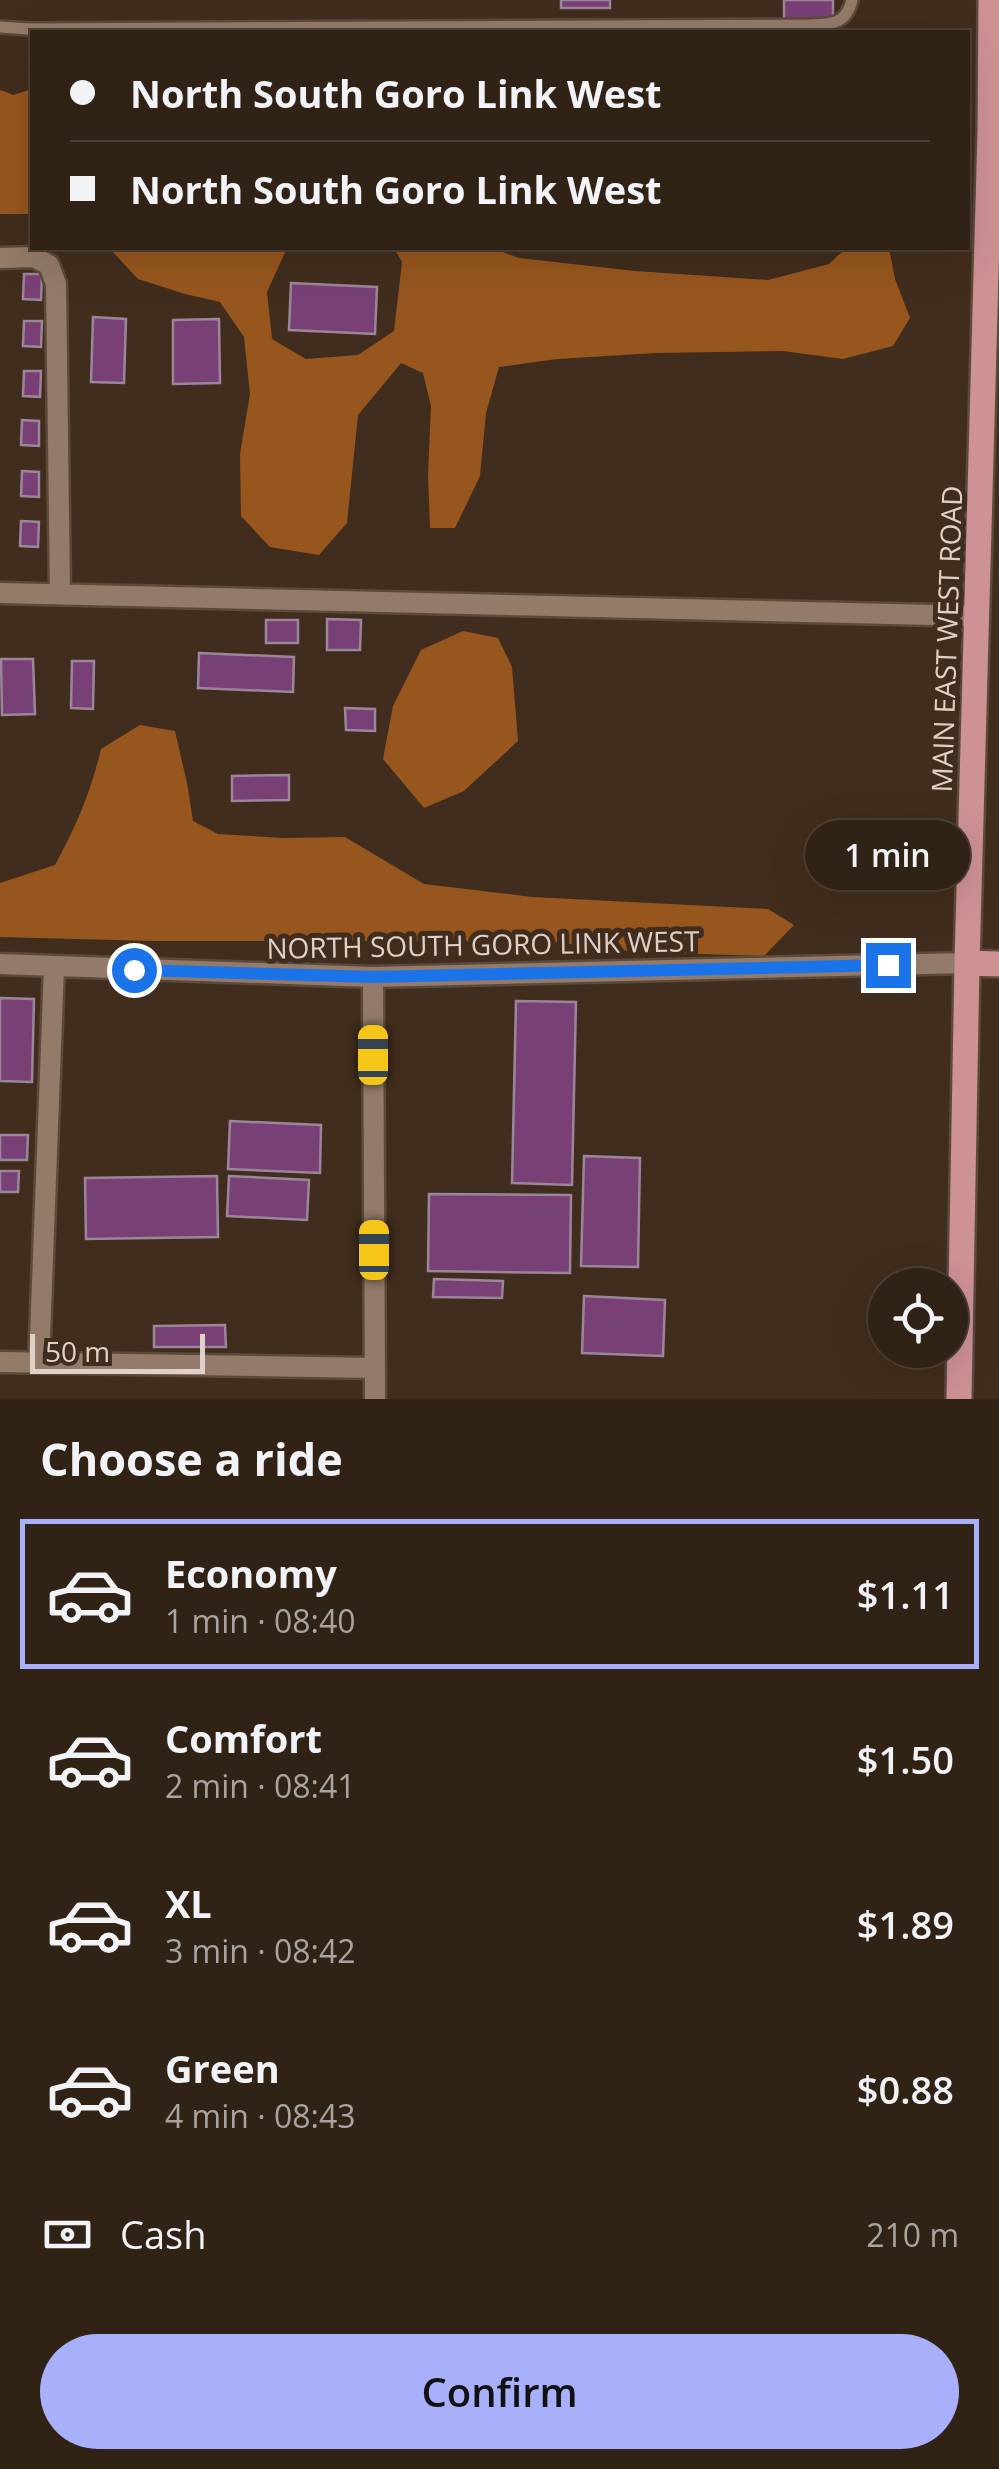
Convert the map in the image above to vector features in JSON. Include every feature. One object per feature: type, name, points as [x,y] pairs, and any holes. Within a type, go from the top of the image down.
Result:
[{"type":"main road","name":"MAIN EAST WEST ROAD","points":[[960,1399],[991,0]]},
{"type":"main road","points":[[967,963],[999,964]]},
{"type":"street","points":[[0,258],[34,257],[49,265],[56,284],[60,594]]},
{"type":"street","points":[[0,593],[977,616]]},
{"type":"street","name":"NORTH SOUTH GORO LINK WEST","points":[[0,964],[373,977],[967,963]]},
{"type":"street","points":[[38,1363],[54,967]]},
{"type":"street","points":[[373,977],[375,1399]]},
{"type":"street","points":[[0,1362],[375,1368]]},
{"type":"lane","points":[[0,27],[809,25],[837,24],[846,16],[852,0]]},
{"type":"shaded area","points":[[0,90],[13,95],[30,90],[30,214],[0,214]]},
{"type":"shaded area","points":[[111,250],[286,250],[267,292],[272,339],[306,359],[358,355],[394,331],[402,262],[395,250],[497,250],[519,258],[635,271],[768,280],[829,264],[844,250],[889,250],[895,279],[910,318],[893,346],[843,359],[783,351],[656,353],[499,367],[486,413],[480,476],[455,528],[430,528],[431,406],[423,373],[401,363],[358,415],[347,523],[319,555],[270,547],[241,516],[240,454],[250,394],[244,337],[220,302],[138,279]]},
{"type":"shaded area","points":[[463,631],[498,638],[512,667],[518,741],[464,791],[424,808],[383,759],[393,706],[421,650]]},
{"type":"shaded area","points":[[140,725],[175,731],[193,821],[218,834],[345,837],[424,884],[532,897],[768,909],[794,925],[764,956],[637,952],[545,941],[0,937],[0,883],[55,865],[82,808],[101,749]]},
{"type":"building","points":[[561,0],[610,0],[610,8],[561,8]]},
{"type":"building","points":[[784,0],[833,0],[833,20],[784,20]]},
{"type":"building","points":[[24,274],[42,274],[41,300],[23,299]]},
{"type":"building","points":[[291,283],[377,287],[375,334],[289,330]]},
{"type":"building","points":[[93,317],[126,319],[124,383],[91,382]]},
{"type":"building","points":[[219,319],[220,383],[173,384],[173,320]]},
{"type":"building","points":[[24,321],[42,321],[41,347],[23,346]]},
{"type":"building","points":[[24,371],[41,371],[40,397],[23,396]]},
{"type":"building","points":[[22,420],[39,421],[39,446],[21,445]]},
{"type":"building","points":[[22,471],[39,472],[39,497],[21,496]]},
{"type":"building","points":[[21,521],[39,522],[38,547],[20,546]]},
{"type":"building","points":[[327,619],[361,620],[360,650],[327,650]]},
{"type":"building","points":[[266,620],[298,620],[298,643],[266,643]]},
{"type":"building","points":[[199,653],[294,657],[293,692],[198,688]]},
{"type":"building","points":[[1,659],[33,659],[35,714],[2,715]]},
{"type":"building","points":[[72,661],[94,661],[93,709],[71,708]]},
{"type":"building","points":[[345,708],[375,709],[375,731],[346,730]]},
{"type":"building","points":[[289,775],[289,800],[232,801],[232,776]]},
{"type":"building","points":[[0,998],[34,999],[32,1082],[0,1081]]},
{"type":"building","points":[[516,1001],[576,1002],[572,1185],[512,1183]]},
{"type":"building","points":[[230,1121],[321,1125],[320,1173],[228,1169]]},
{"type":"building","points":[[0,1135],[28,1135],[27,1160],[0,1160]]},
{"type":"building","points":[[584,1156],[640,1158],[638,1267],[581,1266]]},
{"type":"building","points":[[0,1171],[19,1171],[18,1192],[0,1192]]},
{"type":"building","points":[[217,1176],[218,1237],[86,1239],[85,1178]]},
{"type":"building","points":[[229,1176],[309,1180],[307,1220],[227,1216]]},
{"type":"building","points":[[429,1194],[571,1195],[570,1273],[428,1271]]},
{"type":"building","points":[[434,1279],[503,1281],[502,1298],[433,1297]]},
{"type":"building","points":[[584,1296],[665,1300],[663,1356],[582,1353]]},
{"type":"building","points":[[225,1325],[226,1347],[154,1347],[154,1326]]},
{"type":"route","points":[[134,970],[373,977],[888,965]]}]
